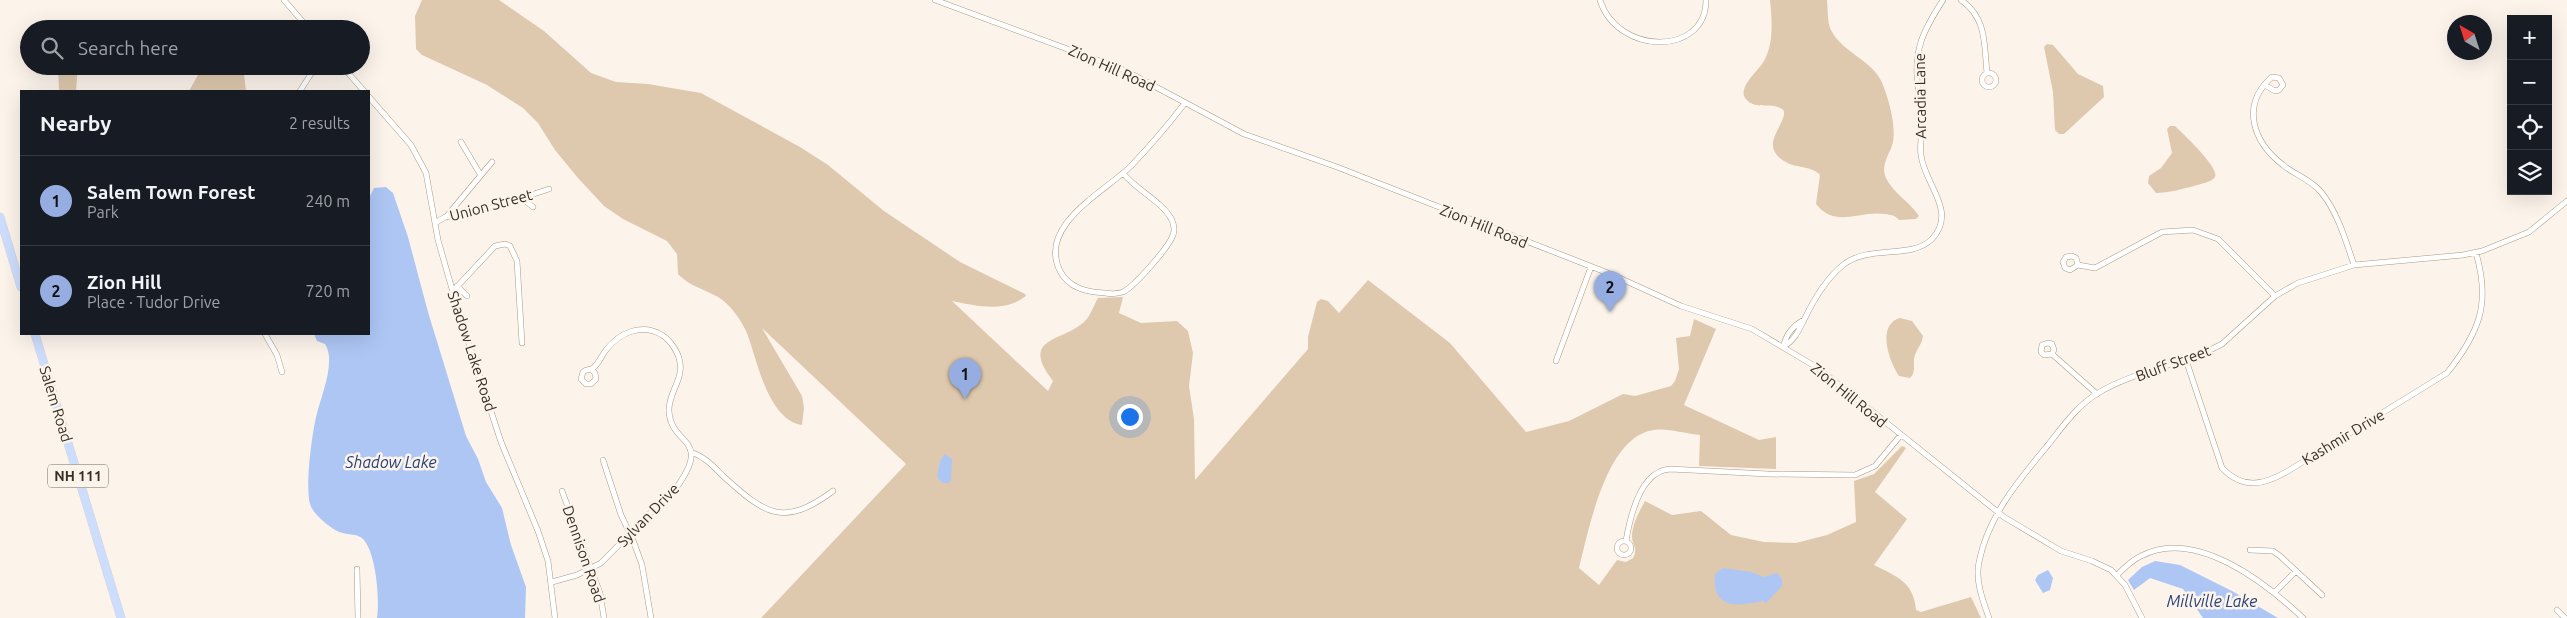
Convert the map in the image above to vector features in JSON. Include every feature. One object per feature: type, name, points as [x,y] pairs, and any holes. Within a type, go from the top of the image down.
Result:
[{"type":"main road","points":[[0,217],[20,284]]},
{"type":"main road","name":"Salem Road","points":[[35,335],[121,618]]},
{"type":"street","points":[[284,0],[302,20]]},
{"type":"street","name":"Zion Hill Road","points":[[935,0],[1124,70],[1244,134],[1336,167],[1590,267],[1681,306],[1752,330],[1784,346],[1826,375],[1900,436],[1999,512],[2061,552],[2104,565],[2117,574]]},
{"type":"street","points":[[1600,0],[1606,15],[1617,28],[1636,39],[1655,42],[1670,41],[1690,31],[1702,16],[1706,0]]},
{"type":"street","name":"Arcadia Lane","points":[[1784,346],[1793,338],[1831,278],[1848,261],[1864,254],[1919,247],[1932,239],[1940,227],[1942,205],[1927,179],[1920,154],[1923,120],[1917,60],[1924,30],[1943,0]]},
{"type":"street","points":[[1961,0],[1974,10],[1980,19],[1987,73]]},
{"type":"street","points":[[301,90],[310,75]]},
{"type":"street","points":[[350,75],[363,90]]},
{"type":"street","points":[[2265,85],[2256,98],[2253,109],[2252,120],[2255,131],[2278,161],[2308,180],[2320,191],[2332,209],[2354,265]]},
{"type":"street","name":"Shadow Lake Road","points":[[370,98],[420,158],[430,188],[435,223],[453,291],[499,434],[544,546],[552,582],[554,618]]},
{"type":"street","points":[[1123,173],[1168,214],[1173,223],[1174,234],[1168,244],[1134,283],[1124,291],[1113,294],[1081,290],[1069,282],[1060,270],[1056,257],[1057,242],[1072,217],[1101,188],[1123,173],[1186,103]]},
{"type":"street","points":[[461,142],[480,174]]},
{"type":"street","points":[[445,217],[492,162]]},
{"type":"street","name":"Union Street","points":[[435,223],[445,217],[483,211],[549,189]]},
{"type":"street","points":[[522,198],[533,207]]},
{"type":"street","name":"Bluff Street","points":[[1989,618],[1978,580],[1979,564],[1983,548],[1999,512],[2014,486],[2058,431],[2082,405],[2097,394],[2131,378],[2186,360],[2222,344],[2275,296],[2312,277],[2354,265],[2476,253],[2530,232],[2567,201]]},
{"type":"street","points":[[2078,265],[2090,268],[2100,267],[2162,232],[2193,230],[2219,240],[2275,296]]},
{"type":"street","points":[[453,291],[495,246],[505,244],[510,246],[517,261],[522,343]]},
{"type":"street","name":"Kashmir Drive","points":[[2186,360],[2222,468],[2229,476],[2243,483],[2264,483],[2288,471],[2447,373],[2468,346],[2480,317],[2483,289],[2476,253]]},
{"type":"street","points":[[1556,361],[1590,267]]},
{"type":"street","points":[[458,286],[467,296]]},
{"type":"street","points":[[592,370],[609,346],[626,333],[646,329],[665,337],[678,354],[680,364],[678,380],[669,404],[669,414],[673,425],[692,453],[704,459],[757,504],[771,511],[787,513],[802,511],[812,507],[833,491]]},
{"type":"street","points":[[266,335],[277,355],[282,372]]},
{"type":"street","points":[[2052,354],[2097,394]]},
{"type":"street","points":[[1626,541],[1635,507],[1651,478],[1660,471],[1670,469],[1768,474],[1855,475],[1875,466],[1900,436]]},
{"type":"street","name":"Sylvan Drive","points":[[552,582],[592,569],[680,484],[689,470],[692,453]]},
{"type":"street","points":[[602,460],[646,580],[650,618]]},
{"type":"street","name":"Dennison Road","points":[[562,491],[600,593],[604,618]]},
{"type":"street","points":[[2142,618],[2117,574],[2132,561],[2161,549],[2192,550],[2213,556],[2275,592],[2303,618]]},
{"type":"street","points":[[2250,550],[2273,551],[2322,595]]},
{"type":"street","points":[[357,570],[358,618]]},
{"type":"street","points":[[2275,592],[2296,571]]},
{"type":"street","points":[[2557,610],[2565,618]]},
{"type":"shaded area","points":[[422,0],[499,0],[544,31],[591,73],[616,82],[648,84],[701,93],[800,147],[828,165],[884,211],[960,262],[1025,294],[1026,296],[1009,305],[990,307],[952,301],[1048,391],[1053,381],[1044,367],[1040,356],[1042,348],[1048,342],[1084,322],[1098,298],[1123,297],[1119,313],[1141,323],[1177,321],[1188,331],[1193,353],[1189,386],[1194,419],[1195,480],[1308,349],[1308,337],[1317,302],[1321,299],[1328,301],[1339,313],[1368,280],[1450,343],[1526,432],[1569,421],[1623,394],[1635,396],[1671,386],[1679,369],[1676,338],[1690,336],[1694,319],[1716,329],[1684,405],[1759,440],[1776,437],[1776,469],[1699,466],[1700,435],[1671,430],[1654,430],[1637,436],[1623,449],[1602,487],[1594,509],[1579,568],[1599,585],[1617,560],[1626,562],[1633,558],[1635,549],[1632,538],[1633,531],[1645,501],[1672,515],[1701,511],[1731,535],[1764,542],[1796,543],[1827,535],[1856,522],[1854,481],[1874,474],[1902,446],[1906,448],[1875,492],[1907,519],[1874,565],[1908,586],[1915,600],[1916,610],[1921,612],[1971,597],[1981,618],[761,618],[906,464],[762,328],[802,396],[804,408],[802,425],[791,421],[781,413],[766,388],[748,336],[739,319],[723,300],[692,284],[678,274],[677,254],[667,241],[623,219],[604,206],[578,178],[555,150],[538,123],[523,108],[487,85],[422,55],[416,49],[415,16]]},
{"type":"shaded area","points":[[1770,0],[1827,0],[1829,23],[1836,38],[1879,76],[1888,98],[1894,128],[1893,142],[1885,164],[1884,173],[1893,188],[1919,216],[1916,219],[1899,220],[1891,215],[1875,213],[1848,217],[1831,216],[1816,204],[1820,175],[1812,170],[1784,161],[1777,155],[1773,148],[1773,142],[1784,117],[1784,111],[1775,106],[1749,102],[1744,94],[1744,89],[1764,61],[1769,47],[1772,23]]},
{"type":"shaded area","points":[[2047,44],[2053,45],[2078,74],[2103,86],[2104,97],[2064,134],[2059,134],[2055,130],[2053,92],[2044,47]]},
{"type":"shaded area","points":[[58,75],[77,75],[76,90],[59,90]]},
{"type":"shaded area","points":[[198,75],[244,75],[246,90],[190,90]]},
{"type":"shaded area","points":[[2170,126],[2175,126],[2200,151],[2212,166],[2215,177],[2209,182],[2171,192],[2156,193],[2148,183],[2149,176],[2161,168],[2172,153],[2167,129]]},
{"type":"shaded area","points":[[1900,318],[1912,321],[1923,336],[1914,358],[1914,370],[1910,378],[1899,376],[1892,362],[1887,344],[1886,335],[1888,328]]},
{"type":"water","name":"Shadow Lake","points":[[386,187],[393,193],[408,237],[428,312],[466,436],[478,459],[486,482],[502,508],[511,545],[526,587],[525,618],[377,618],[376,576],[367,544],[359,536],[340,532],[329,526],[317,516],[310,504],[308,485],[311,446],[317,413],[329,368],[328,351],[325,344],[317,341],[314,335],[370,335],[370,196],[374,188]]},
{"type":"water","points":[[945,454],[952,459],[951,480],[949,483],[942,483],[937,477],[940,461]]},
{"type":"water","name":"Millville Lake","points":[[2155,561],[2180,565],[2232,591],[2278,618],[2203,618],[2183,589],[2150,578],[2134,590],[2128,580],[2142,567]]},
{"type":"water","points":[[1723,568],[1751,572],[1764,577],[1777,573],[1782,579],[1782,586],[1766,603],[1763,601],[1745,604],[1728,603],[1718,595],[1715,586],[1715,574]]},
{"type":"water","points":[[2048,570],[2053,578],[2050,590],[2043,593],[2035,580],[2038,575]]},
{"type":"place","name":"Zion Hill","points":[[1610,312]]},
{"type":"place","name":"Salem Town Forest","points":[[965,399]]}]
